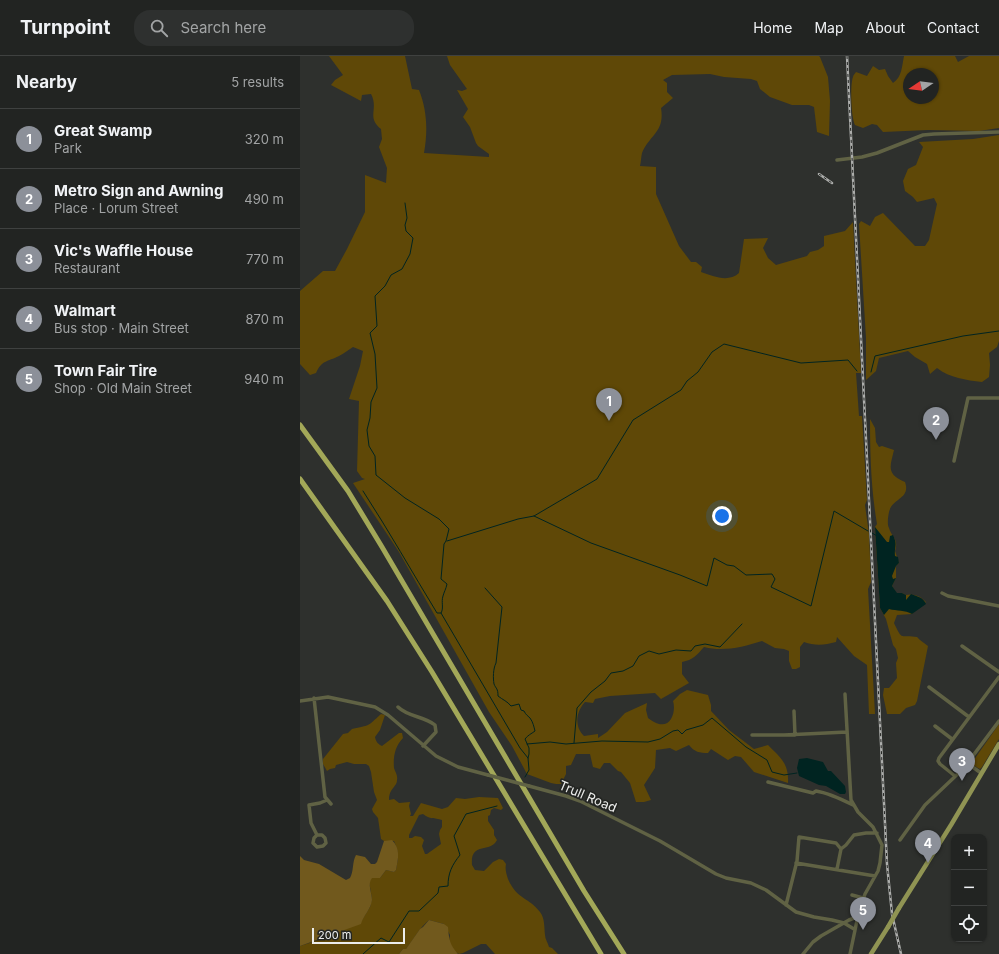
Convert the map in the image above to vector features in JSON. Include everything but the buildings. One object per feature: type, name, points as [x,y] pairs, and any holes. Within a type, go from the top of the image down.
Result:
[{"type":"highway","points":[[300,425],[348,492],[379,541],[625,954]]},
{"type":"highway","points":[[300,479],[386,601],[425,660],[601,954]]},
{"type":"main road","points":[[871,954],[942,840],[999,744]]},
{"type":"street","points":[[838,160],[862,157],[877,153],[923,135],[999,132]]},
{"type":"street","points":[[954,461],[968,398],[999,398]]},
{"type":"street","points":[[942,593],[948,596],[999,606]]},
{"type":"street","points":[[962,646],[999,672]]},
{"type":"street","points":[[955,776],[938,761],[939,758],[999,677]]},
{"type":"street","points":[[929,687],[969,718]]},
{"type":"street","points":[[845,694],[850,795],[853,805]]},
{"type":"street","name":"Trull Road","points":[[300,701],[331,697],[378,708],[423,746],[436,756],[449,763],[461,768],[574,798],[660,841],[716,874],[766,890],[796,912],[844,923],[854,929]]},
{"type":"street","points":[[314,698],[324,788],[327,800],[331,804]]},
{"type":"street","points":[[398,707],[404,713],[424,719],[435,725],[436,732],[423,746]]},
{"type":"street","points":[[794,711],[795,735]]},
{"type":"street","points":[[900,840],[925,805],[967,764],[999,721]]},
{"type":"street","points":[[935,726],[952,740]]},
{"type":"street","points":[[752,735],[795,735],[847,732]]},
{"type":"street","points":[[967,764],[981,773]]},
{"type":"street","points":[[768,782],[813,793],[816,791],[836,796],[853,805],[877,833],[882,845],[880,863],[863,898],[854,929],[850,954]]},
{"type":"street","points":[[317,835],[311,824],[309,805],[327,800]]},
{"type":"street","points":[[837,870],[841,849],[854,835],[877,833]]},
{"type":"street","points":[[786,905],[796,863],[799,837],[836,843],[841,849]]},
{"type":"street","points":[[796,863],[875,876]]},
{"type":"street","points":[[852,894],[863,898]]},
{"type":"street","points":[[803,954],[813,942],[844,923],[857,917]]},
{"type":"shaded area","points":[[329,56],[405,56],[412,89],[419,90],[424,105],[426,137],[424,153],[489,157],[489,154],[476,143],[470,127],[463,117],[468,109],[457,90],[462,91],[467,89],[450,65],[447,56],[820,57],[828,77],[830,101],[829,136],[817,132],[814,107],[809,105],[792,105],[770,97],[760,89],[757,81],[710,74],[672,75],[663,80],[667,83],[667,92],[673,98],[661,108],[662,116],[659,128],[642,153],[640,166],[656,167],[656,194],[679,246],[691,262],[696,262],[702,267],[701,272],[715,277],[730,278],[739,273],[744,239],[768,238],[763,248],[768,258],[776,265],[807,256],[810,252],[818,250],[824,246],[824,236],[845,231],[853,222],[861,373],[856,373],[859,416],[862,416],[867,500],[865,505],[869,534],[871,582],[868,589],[875,714],[869,714],[867,665],[854,656],[837,637],[836,642],[828,644],[816,645],[804,642],[800,647],[800,667],[796,669],[792,669],[789,661],[789,651],[775,648],[762,641],[726,649],[704,647],[694,657],[682,662],[682,674],[689,683],[661,699],[655,693],[610,696],[595,699],[593,703],[585,702],[577,719],[579,728],[584,736],[598,734],[598,738],[607,732],[625,713],[647,703],[646,710],[648,718],[658,724],[663,724],[667,723],[672,717],[674,709],[673,701],[680,694],[687,690],[708,695],[711,711],[729,730],[754,749],[768,745],[777,754],[786,766],[788,783],[754,772],[741,757],[735,756],[728,760],[711,749],[708,753],[700,752],[695,751],[689,745],[676,751],[670,748],[656,750],[655,768],[644,785],[651,800],[644,802],[636,802],[630,783],[621,772],[610,763],[604,763],[600,769],[593,767],[590,754],[576,754],[571,765],[566,766],[566,774],[561,784],[551,783],[527,774],[512,746],[489,712],[399,552],[353,483],[365,479],[362,478],[357,471],[359,401],[349,399],[360,366],[363,351],[353,347],[341,355],[323,363],[316,373],[310,375],[300,364],[300,291],[323,271],[335,271],[365,212],[365,175],[386,183],[387,168],[379,147],[382,139],[381,129],[374,121],[374,104],[371,94],[362,95],[361,101],[331,85],[335,80],[343,75]]},
{"type":"shaded area","points":[[904,56],[955,56],[958,62],[969,56],[999,56],[999,128],[979,131],[928,130],[883,132],[877,125],[872,124],[863,128],[855,125],[851,101],[851,86],[856,72],[867,76],[873,66],[879,70],[885,69],[893,83],[898,78]]},
{"type":"shaded area","points":[[999,135],[999,341],[997,347],[989,353],[989,377],[982,382],[958,378],[937,368],[930,374],[927,364],[908,351],[879,358],[876,371],[866,380],[866,338],[859,224],[861,221],[870,226],[875,217],[883,213],[915,246],[925,246],[929,240],[937,204],[934,198],[917,202],[905,191],[903,181],[908,169],[916,165],[923,147],[919,142],[973,139]]},
{"type":"shaded area","points":[[870,419],[875,428],[876,442],[879,447],[882,446],[894,450],[891,461],[892,473],[905,482],[906,488],[903,495],[891,507],[888,516],[888,526],[896,541],[895,551],[899,563],[896,566],[896,578],[892,586],[897,594],[902,593],[906,595],[914,595],[922,598],[926,602],[912,614],[897,615],[894,623],[902,636],[917,637],[928,646],[917,701],[915,705],[906,708],[900,714],[887,714],[883,695],[884,688],[889,688],[897,678],[896,663],[898,658],[886,619],[880,608],[875,527],[877,524],[871,472]]},
{"type":"shaded area","points":[[381,714],[385,715],[380,730],[375,737],[378,744],[382,746],[399,733],[402,733],[403,738],[395,752],[394,768],[397,782],[390,793],[389,800],[394,799],[399,803],[410,802],[410,816],[413,816],[421,803],[442,809],[448,807],[456,798],[498,798],[503,808],[501,810],[494,808],[488,816],[488,821],[494,830],[494,835],[497,840],[494,844],[477,850],[474,853],[472,865],[475,870],[484,871],[493,862],[499,859],[503,860],[506,864],[508,879],[515,891],[532,903],[542,914],[545,936],[549,947],[558,954],[495,954],[486,944],[481,944],[459,954],[454,951],[449,942],[450,935],[444,924],[429,920],[419,930],[406,949],[403,949],[399,954],[300,954],[300,946],[331,936],[362,920],[370,907],[372,899],[369,881],[371,878],[380,878],[386,870],[394,872],[396,870],[398,856],[396,846],[394,841],[384,841],[381,839],[378,818],[372,809],[377,800],[369,766],[366,764],[354,764],[347,762],[336,765],[335,768],[327,771],[323,764],[323,759],[343,734],[348,733],[352,729],[368,725]],"holes":[[[423,814],[425,816],[442,820],[442,827],[439,834],[441,844],[427,854],[425,854],[422,846],[424,840],[421,837],[415,836],[409,838],[419,815]]]},
{"type":"shaded area","points":[[999,724],[999,739],[980,769],[971,764]]},
{"type":"shaded area","points":[[392,840],[398,851],[396,870],[394,872],[386,870],[380,878],[372,878],[370,886],[372,900],[361,924],[300,946],[300,856],[304,860],[319,864],[346,880],[350,878],[356,855],[365,857],[371,864],[375,864],[384,841]]},
{"type":"shaded area","points":[[429,920],[444,924],[448,927],[450,942],[458,954],[399,954],[403,949],[406,949],[420,929]]},
{"type":"water","points":[[875,527],[887,542],[889,542],[890,536],[893,535],[896,544],[895,556],[898,557],[899,563],[896,566],[892,576],[893,579],[896,578],[892,586],[897,593],[906,595],[906,600],[911,594],[922,599],[926,604],[912,614],[904,611],[889,609],[884,615],[880,608]]},
{"type":"water","points":[[807,758],[823,762],[828,771],[831,771],[845,786],[845,794],[840,794],[826,786],[819,785],[799,776],[797,768],[799,759]]},
{"type":"waterway","points":[[405,203],[407,218],[405,225],[406,231],[413,238],[410,254],[402,269],[391,275],[385,286],[375,296],[377,326],[370,333],[375,354],[377,388],[371,402],[370,418],[367,430],[369,446],[375,456],[376,475],[405,498],[439,519],[449,529],[444,544],[441,579],[447,584],[442,598],[441,613],[520,748],[528,758]]},
{"type":"waterway","points":[[871,372],[875,356],[963,336],[999,331]]},
{"type":"waterway","points":[[447,541],[518,519],[534,516],[597,479],[633,420],[681,390],[687,381],[698,372],[712,352],[724,344],[801,363],[848,360],[857,371]]},
{"type":"waterway","points":[[363,491],[437,613],[441,613]]},
{"type":"waterway","points":[[534,516],[591,543],[707,586],[714,558],[727,565],[734,566],[746,575],[772,574],[775,579],[771,587],[811,606],[834,511],[868,531]]},
{"type":"waterway","points":[[872,533],[877,536]]},
{"type":"waterway","points":[[485,588],[502,607],[496,663],[494,668],[494,684],[498,696],[511,706],[519,704],[521,710],[524,711],[530,718],[535,731],[525,739],[529,748],[529,770],[525,777]]},
{"type":"waterway","points":[[574,743],[577,708],[591,692],[605,681],[611,673],[623,671],[633,666],[639,656],[649,651],[659,654],[676,650],[691,651],[695,646],[705,644],[720,647],[742,624]]},
{"type":"waterway","points":[[527,744],[550,742],[566,744],[602,741],[648,742],[660,739],[673,731],[678,730],[682,734],[686,730],[703,725],[712,718],[746,747],[767,760],[772,772],[784,775],[797,773]]},
{"type":"waterway","points":[[363,954],[381,938],[389,942],[409,911],[419,911],[438,893],[439,887],[448,886],[451,869],[460,855],[454,836],[466,814],[497,806]]},
{"type":"railway","points":[[847,56],[887,864],[892,914],[901,954]]},
{"type":"railway","points":[[819,174],[832,183]]},
{"type":"place","name":"Great Swamp","points":[[609,421]]},
{"type":"place","name":"Metro Sign and Awning","points":[[936,440]]},
{"type":"place","name":"Vic's Waffle House","points":[[962,781]]},
{"type":"place","name":"Walmart","points":[[928,863]]},
{"type":"place","name":"Town Fair Tire","points":[[863,930]]}]
